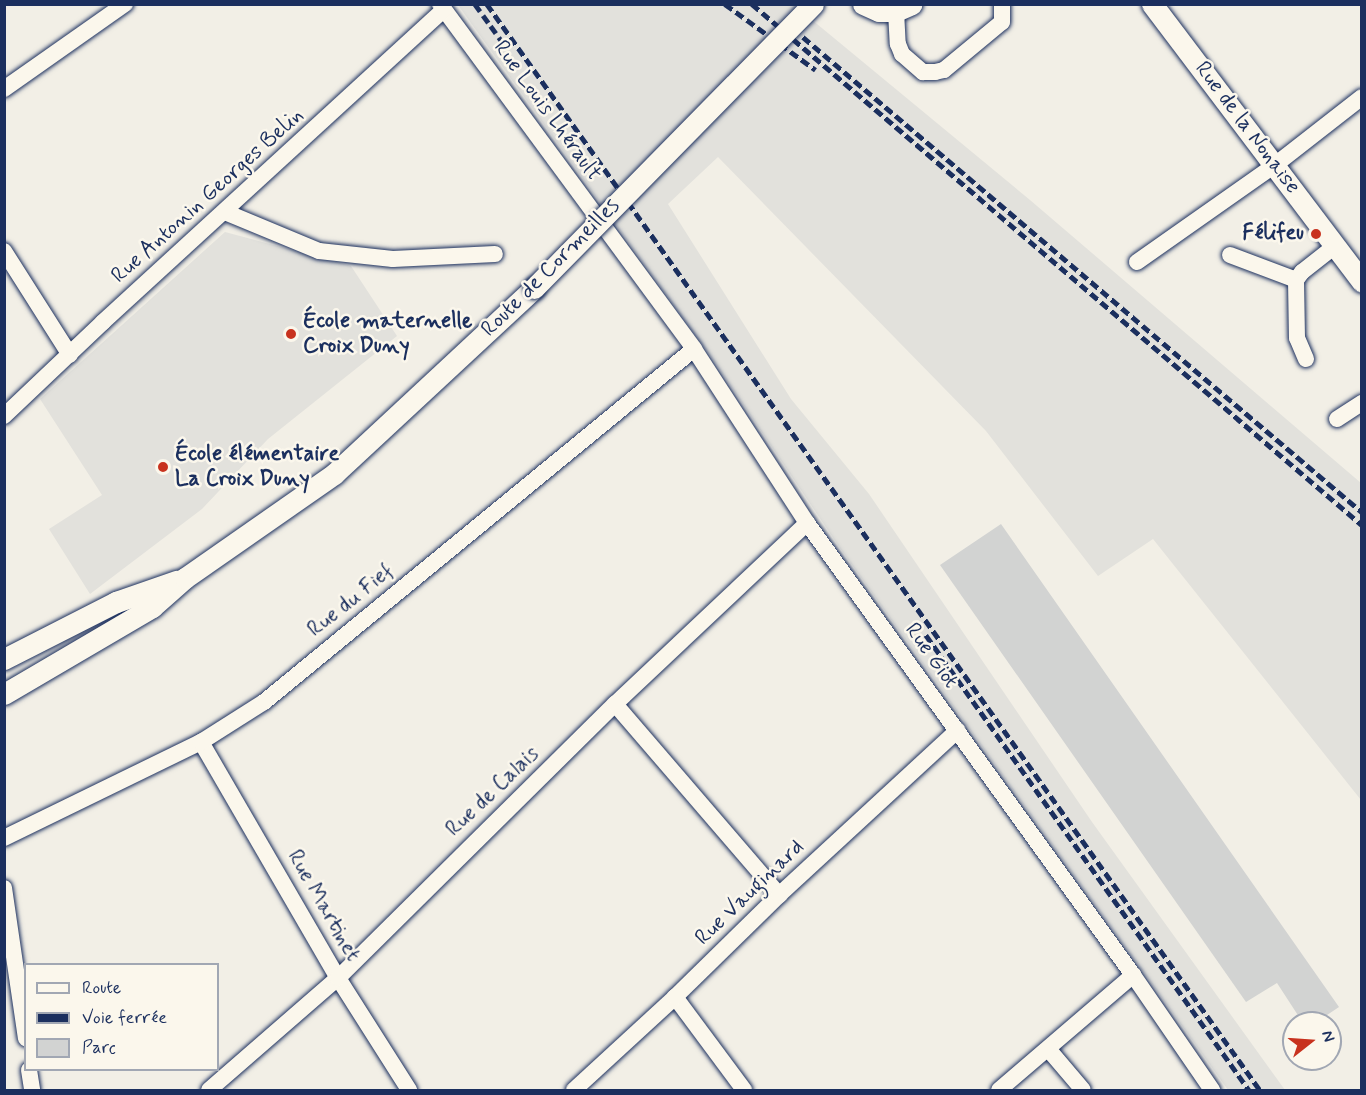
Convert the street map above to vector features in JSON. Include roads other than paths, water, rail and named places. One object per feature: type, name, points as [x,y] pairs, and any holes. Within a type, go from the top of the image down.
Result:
[{"type":"main road","name":"Route de Cormeilles","points":[[185,578],[334,474],[534,288],[813,4]]},
{"type":"main road","points":[[863,4],[879,11],[904,8]]},
{"type":"main road","name":"Rue de la Nonaise","points":[[1152,4],[1362,282]]},
{"type":"main road","points":[[4,659],[116,602],[185,578]]},
{"type":"main road","points":[[4,694],[152,607],[185,578]]},
{"type":"street","points":[[4,89],[125,4]]},
{"type":"street","points":[[904,8],[897,39],[902,54],[923,72],[935,72],[944,70],[1002,22],[1002,4]]},
{"type":"street","name":"Rue Antonin Georges Belin","points":[[4,416],[442,7]]},
{"type":"street","name":"Rue Louis Lhérault","points":[[442,7],[617,245]]},
{"type":"street","points":[[1137,262],[1275,165],[1362,97]]},
{"type":"street","points":[[225,212],[319,251],[393,259],[495,254]]},
{"type":"street","name":"Rue Giot","points":[[617,245],[694,349],[807,523],[958,730],[1212,1090]]},
{"type":"street","points":[[1306,359],[1298,338],[1296,280],[1302,272],[1335,246]]},
{"type":"street","points":[[4,251],[69,355]]},
{"type":"street","points":[[1230,255],[1296,280]]},
{"type":"street","name":"Rue du Fief","points":[[4,838],[201,742],[264,702],[694,349]]},
{"type":"street","points":[[1337,419],[1362,403]]},
{"type":"street","name":"Rue de Calais","points":[[209,1090],[338,978],[615,704],[807,523]]},
{"type":"street","points":[[615,704],[779,895]]},
{"type":"street","name":"Rue Vauginard","points":[[574,1090],[675,998],[779,895],[958,730]]},
{"type":"street","name":"Rue Martinet","points":[[201,742],[338,978],[409,1090]]},
{"type":"street","points":[[4,888],[10,959],[24,1028]]},
{"type":"street","points":[[999,1090],[1049,1050],[1133,975]]},
{"type":"street","points":[[675,998],[744,1090]]},
{"type":"street","points":[[1049,1050],[1083,1090]]},
{"type":"street","points":[[29,1071],[32,1090]]},
{"type":"railway","points":[[475,4],[506,47]]},
{"type":"railway","points":[[487,4],[1260,1090]]},
{"type":"railway","points":[[725,4],[816,70]]},
{"type":"railway","points":[[752,4],[1362,525]]},
{"type":"railway","points":[[803,37],[1362,512]]},
{"type":"railway","points":[[926,635],[1249,1090]]},
{"type":"place","name":"Félifeu","points":[[1316,234]]},
{"type":"place","name":"École maternelle Croix Duny","points":[[291,334]]},
{"type":"place","name":"École élémentaire La Croix Duny","points":[[163,467]]}]
